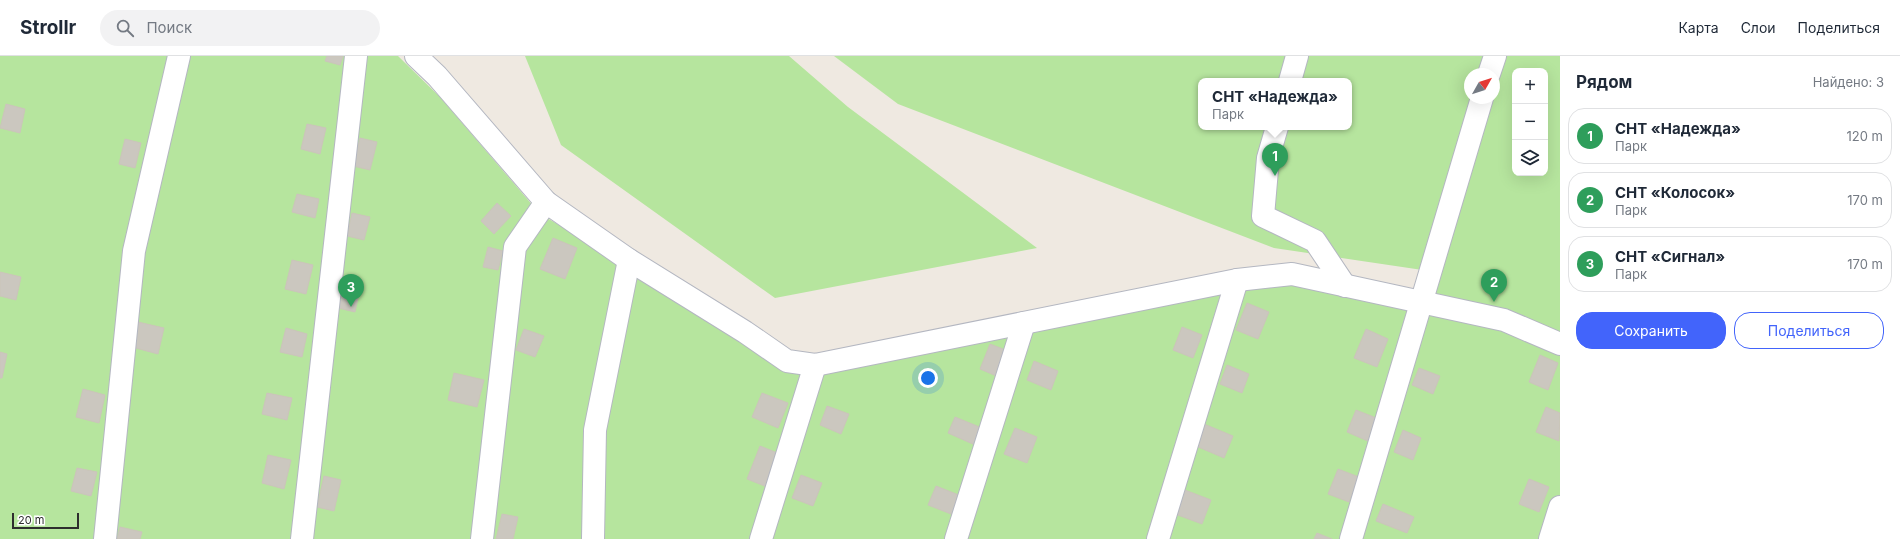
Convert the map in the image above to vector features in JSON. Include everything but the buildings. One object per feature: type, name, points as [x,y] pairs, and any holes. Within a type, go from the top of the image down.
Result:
[{"type":"lane","points":[[104,539],[134,252],[179,56]]},
{"type":"lane","points":[[302,539],[356,56]]},
{"type":"lane","points":[[416,56],[437,76],[546,202],[629,260],[745,332],[786,361],[815,365],[1237,280],[1292,274],[1504,320],[1560,344]]},
{"type":"lane","points":[[1291,78],[1297,56]]},
{"type":"lane","points":[[1491,68],[1494,56]]},
{"type":"lane","points":[[1351,539],[1480,104]]},
{"type":"lane","points":[[1276,130],[1268,158],[1263,216],[1315,241],[1345,286]]},
{"type":"lane","points":[[482,539],[514,247],[546,202]]},
{"type":"lane","points":[[593,539],[595,430],[629,260]]},
{"type":"lane","points":[[1158,539],[1237,280]]},
{"type":"lane","points":[[956,539],[1024,323]]},
{"type":"lane","points":[[761,539],[815,365]]},
{"type":"lane","points":[[1550,539],[1560,507]]},
{"type":"green space","points":[[0,56],[398,56],[440,97],[540,214],[807,368],[1292,274],[1424,314],[1436,272],[1274,248],[898,104],[834,56],[1560,56],[1560,539],[0,539]]},
{"type":"green space","points":[[525,56],[789,56],[848,107],[1037,248],[775,298],[561,145]]},
{"type":"place","name":"СНТ «Надежда»","points":[[1275,176]]},
{"type":"place","name":"СНТ «Колосок»","points":[[1494,302]]},
{"type":"place","name":"СНТ «Сигнал»","points":[[351,307]]}]
